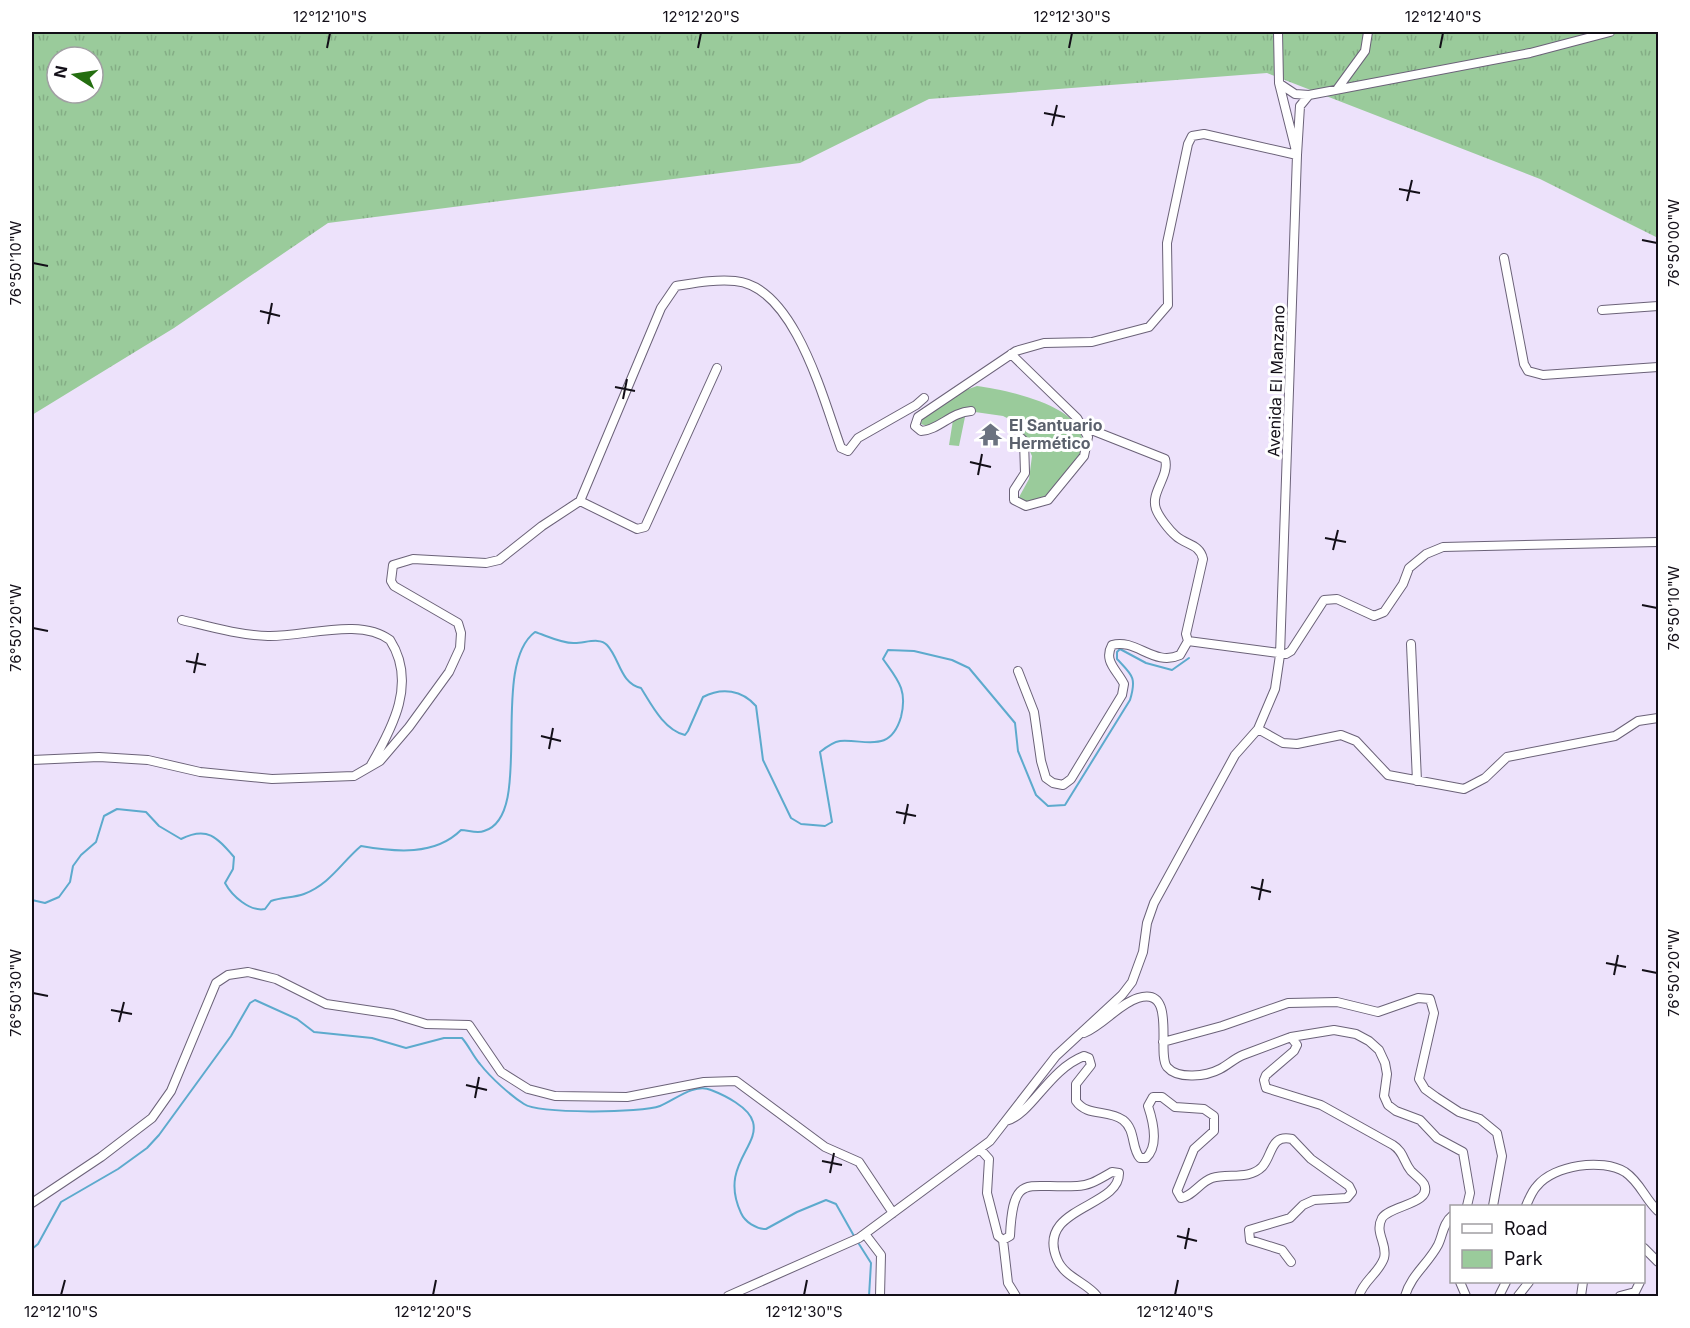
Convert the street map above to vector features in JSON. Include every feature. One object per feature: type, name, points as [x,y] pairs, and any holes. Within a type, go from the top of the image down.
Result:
[{"type":"street","name":"Avenida El Manzano","points":[[1076,1036],[1122,995],[1132,982],[1143,952],[1147,923],[1154,903],[1235,755],[1258,729],[1275,689],[1280,655],[1297,155],[1279,83],[1278,32]]},
{"type":"street","points":[[1338,88],[1351,74],[1365,51],[1368,32]]},
{"type":"street","points":[[1279,83],[1295,94],[1309,95],[1530,53],[1610,32]]},
{"type":"street","points":[[1351,74],[1359,84]]},
{"type":"street","points":[[971,411],[958,412],[928,430],[921,431],[915,426],[918,417],[1011,354],[1044,343],[1092,342],[1149,327],[1160,317],[1168,305],[1167,243],[1188,144],[1192,136],[1204,134],[1297,155],[1300,106],[1309,95]]},
{"type":"street","points":[[1504,258],[1524,364],[1528,371],[1543,375],[1659,367]]},
{"type":"street","points":[[32,760],[99,757],[148,760],[200,772],[272,779],[354,776],[380,761],[409,727],[449,672],[460,648],[461,633],[458,623],[394,586],[390,573],[393,565],[413,559],[486,563],[499,560],[536,530],[580,501],[661,308],[676,286],[736,281],[756,288],[776,303],[804,346],[841,448],[848,452],[858,438],[916,405],[924,398]]},
{"type":"street","points":[[1602,310],[1659,306]]},
{"type":"street","points":[[1011,354],[1084,427],[1088,437],[1083,456],[1048,500],[1026,506],[1014,500],[1014,490],[1024,473],[1024,441],[1021,438]]},
{"type":"street","points":[[580,501],[637,529],[645,527],[717,368]]},
{"type":"street","points":[[1018,671],[1034,712],[1041,761],[1046,778],[1053,783],[1063,785],[1071,779],[1122,695],[1124,684],[1108,660],[1107,653],[1112,645],[1120,643],[1164,659],[1180,655],[1188,641],[1186,634],[1203,559],[1202,552],[1194,545],[1176,537],[1156,509],[1155,496],[1166,465],[1165,459],[1084,427]]},
{"type":"street","points":[[1188,641],[1280,655],[1291,651],[1324,600],[1337,598],[1374,616],[1384,612],[1403,584],[1408,568],[1425,554],[1443,547],[1659,542]]},
{"type":"street","points":[[182,620],[247,635],[271,636],[357,630],[374,632],[390,640],[399,662],[401,699],[393,728],[369,768]]},
{"type":"street","points":[[1411,644],[1417,781]]},
{"type":"street","points":[[1258,729],[1283,743],[1297,744],[1341,735],[1356,741],[1388,775],[1464,789],[1485,778],[1507,757],[1615,736],[1638,721],[1659,718]]},
{"type":"street","points":[[32,1203],[101,1157],[152,1118],[171,1091],[216,983],[228,975],[248,972],[276,979],[326,1004],[393,1014],[426,1024],[469,1025],[501,1072],[528,1089],[555,1096],[616,1097],[704,1082],[736,1081],[825,1147],[859,1161],[893,1213]]},
{"type":"street","points":[[1163,1042],[1288,1003],[1337,1002],[1378,1012],[1426,997],[1433,1002],[1434,1013],[1419,1079],[1431,1093],[1460,1112],[1480,1119],[1497,1133],[1502,1156],[1493,1205]]},
{"type":"street","points":[[728,1296],[865,1234],[980,1149],[1076,1036],[1142,998],[1151,999],[1162,1009],[1165,1018],[1164,1061],[1172,1071],[1179,1074],[1214,1072],[1240,1056],[1291,1037],[1341,1031],[1362,1037],[1374,1045],[1386,1069],[1384,1091],[1388,1105],[1396,1111],[1420,1120],[1437,1138],[1460,1148],[1466,1155],[1470,1193],[1467,1205]]},
{"type":"street","points":[[1291,1037],[1297,1042],[1297,1048],[1266,1075],[1264,1080],[1266,1088],[1321,1105],[1394,1145],[1401,1150],[1410,1169],[1424,1185],[1425,1192],[1419,1200],[1392,1209],[1382,1220],[1379,1235],[1385,1248],[1384,1257],[1361,1295]]},
{"type":"street","points":[[1006,1121],[1020,1115],[1049,1080],[1065,1066],[1084,1056],[1089,1058],[1091,1065],[1076,1084],[1076,1101],[1086,1110],[1114,1116],[1126,1123],[1133,1134],[1140,1158],[1146,1158],[1150,1154],[1153,1128],[1148,1106],[1153,1097],[1162,1096],[1175,1107],[1204,1109],[1214,1116],[1214,1131],[1190,1155],[1177,1191],[1181,1198],[1208,1179],[1256,1171],[1266,1161],[1275,1142],[1282,1138],[1292,1139],[1311,1159],[1349,1186],[1352,1192],[1347,1198],[1314,1200],[1303,1205],[1290,1218],[1249,1230],[1250,1240],[1282,1250],[1291,1262]]},
{"type":"street","points":[[980,1149],[989,1159],[987,1193],[997,1234],[1003,1240],[1008,1283],[1015,1295],[1004,1296]]},
{"type":"street","points":[[1526,1205],[1532,1192],[1547,1177],[1569,1169],[1600,1164],[1619,1169],[1631,1177],[1659,1211]]},
{"type":"street","points":[[1003,1240],[1010,1236],[1014,1201],[1025,1188],[1036,1185],[1077,1186],[1098,1180],[1112,1172],[1118,1172],[1119,1180],[1114,1187],[1064,1220],[1055,1237],[1055,1254],[1059,1264],[1097,1296]]},
{"type":"street","points":[[1405,1296],[1417,1271],[1435,1251],[1446,1221],[1450,1218]]},
{"type":"street","points":[[865,1234],[881,1254],[880,1296]]},
{"type":"street","points":[[1645,1249],[1659,1262]]},
{"type":"street","points":[[1518,1296],[1528,1283]]},
{"type":"street","points":[[1620,1296],[1635,1292],[1639,1283]]},
{"type":"green space","points":[[32,32],[1658,32],[1658,238],[1540,179],[1267,73],[929,99],[800,163],[328,223],[174,328],[32,415]]},
{"type":"green space","points":[[977,386],[1028,397],[1063,413],[1076,424],[1082,437],[1079,456],[1045,496],[1024,504],[1018,499],[1029,479],[1032,456],[1017,423],[1003,416],[961,410],[929,427],[921,424],[922,419],[963,391]]},
{"type":"green space","points":[[960,416],[965,417],[959,446],[949,445],[953,420]]},
{"type":"waterway","points":[[32,900],[45,903],[59,897],[70,882],[73,866],[81,855],[96,842],[104,816],[117,809],[146,812],[159,826],[181,839],[198,834],[217,839],[234,857],[233,869],[225,883],[242,902],[259,909],[265,909],[271,901],[313,890],[328,879],[361,846],[387,850],[414,850],[439,844],[461,830],[484,831],[499,820],[507,798],[511,771],[515,676],[521,650],[535,632],[565,642],[600,641],[607,645],[624,676],[641,688],[664,722],[685,735],[703,697],[724,691],[744,696],[756,706],[763,760],[791,818],[801,824],[825,826],[832,822],[820,752],[840,741],[876,742],[884,740],[896,729],[901,717],[903,699],[900,685],[883,659],[888,650],[914,651],[952,660],[969,668],[1015,723],[1018,751],[1036,795],[1048,806],[1065,805],[1130,700],[1132,677],[1117,659],[1117,652],[1120,649],[1146,663],[1172,670],[1189,658]]},
{"type":"waterway","points":[[32,1249],[38,1244],[61,1202],[118,1169],[147,1148],[159,1135],[231,1036],[250,1003],[255,1000],[297,1019],[314,1032],[372,1038],[406,1048],[444,1038],[462,1038],[484,1069],[495,1080],[524,1104],[533,1107],[569,1111],[633,1110],[660,1106],[691,1090],[705,1088],[711,1090],[729,1098],[747,1111],[753,1122],[754,1131],[741,1159],[735,1182],[735,1197],[745,1219],[755,1226],[766,1229],[797,1212],[826,1200],[836,1204],[854,1236]]},
{"type":"waterway","points":[[859,1244],[871,1263],[869,1296]]},
{"type":"place","name":"El Santuario Hermético","points":[[991,434]]}]
